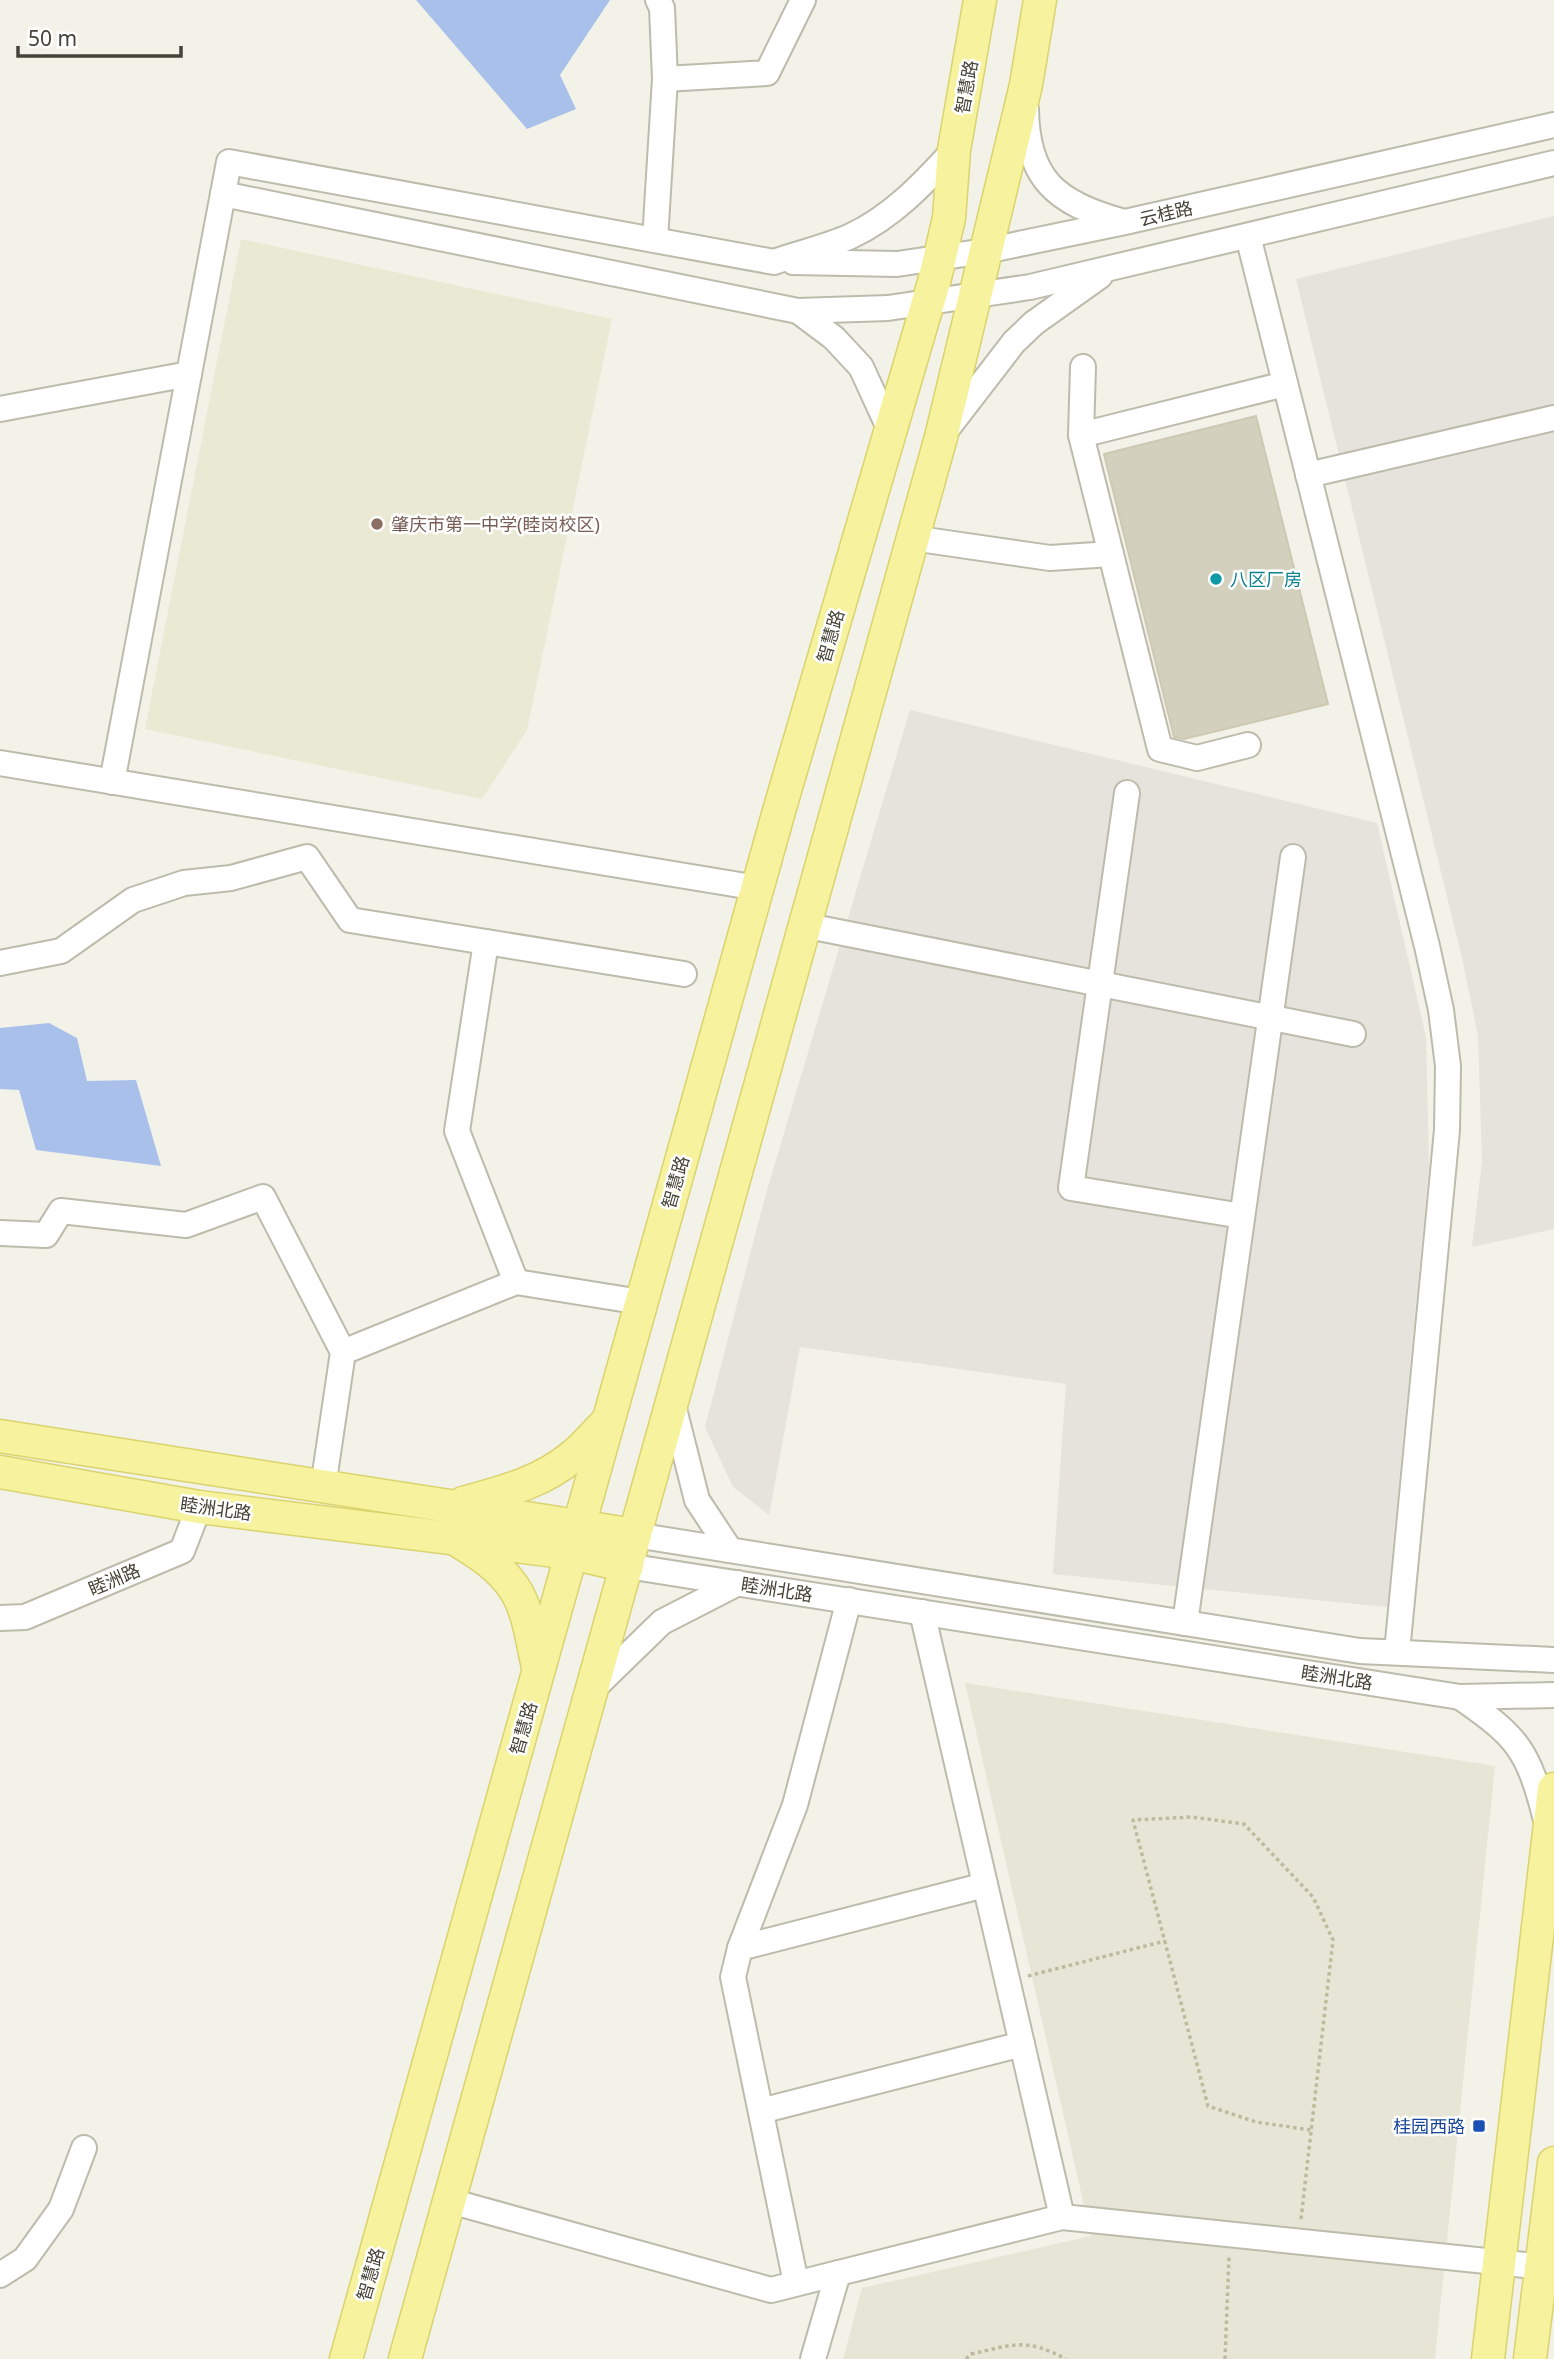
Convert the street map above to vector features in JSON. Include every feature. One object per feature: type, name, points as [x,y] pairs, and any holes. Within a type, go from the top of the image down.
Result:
[{"type":"main road","name":"智慧路","points":[[346,2359],[779,811],[927,303],[948,218],[954,150],[980,0]]},
{"type":"main road","points":[[405,2359],[941,437],[1026,85],[1040,0]]},
{"type":"main road","points":[[779,811],[790,825],[812,831],[831,825]]},
{"type":"main road","points":[[451,1507],[515,1489],[544,1476],[574,1456],[608,1422]]},
{"type":"main road","name":"睦洲北路","points":[[0,1436],[451,1507],[575,1540],[627,1566]]},
{"type":"main road","name":"睦洲北路","points":[[0,1472],[199,1507],[456,1539],[575,1540],[635,1535]]},
{"type":"main road","points":[[456,1539],[489,1561],[515,1588],[527,1620],[538,1672]]},
{"type":"main road","points":[[1488,2359],[1554,1789]]},
{"type":"main road","points":[[1530,2359],[1548,2268],[1554,2163]]},
{"type":"street","points":[[655,240],[665,79],[662,8],[658,0]]},
{"type":"street","points":[[665,79],[767,74],[803,0]]},
{"type":"street","points":[[1026,85],[1027,138],[1034,162],[1047,182],[1063,197],[1086,212],[1125,222]]},
{"type":"street","name":"云桂路","points":[[223,194],[229,162],[774,262],[897,264],[985,251],[1125,222],[1554,125]]},
{"type":"street","points":[[774,262],[851,236],[892,210],[923,184],[954,150]]},
{"type":"street","points":[[112,782],[223,194],[798,311],[888,308],[1030,287],[1554,163]]},
{"type":"street","points":[[1248,236],[1427,946],[1441,1010],[1448,1066],[1447,1130],[1397,1652]]},
{"type":"street","points":[[941,437],[1014,342],[1034,323],[1110,269]]},
{"type":"street","points":[[798,311],[834,338],[861,367],[890,430]]},
{"type":"street","points":[[1083,367],[1082,435],[1160,749],[1197,758],[1248,746]]},
{"type":"street","points":[[0,409],[189,374]]},
{"type":"street","points":[[1082,435],[1285,384]]},
{"type":"street","points":[[1308,475],[1554,418]]},
{"type":"street","points":[[912,538],[1050,558],[1111,554]]},
{"type":"street","points":[[0,763],[758,888]]},
{"type":"street","points":[[1127,793],[1071,1188],[1242,1216]]},
{"type":"street","points":[[0,963],[61,951],[133,900],[184,883],[231,878],[306,857],[350,920],[684,974]]},
{"type":"street","points":[[1185,1623],[1293,857]]},
{"type":"street","points":[[803,925],[1353,1034]]},
{"type":"street","points":[[486,942],[457,1132],[516,1282]]},
{"type":"street","points":[[0,1233],[46,1235],[61,1211],[186,1225],[263,1197],[343,1352],[323,1487]]},
{"type":"street","points":[[343,1352],[516,1282],[641,1302]]},
{"type":"street","points":[[672,1401],[697,1500],[730,1550]]},
{"type":"street","name":"睦洲路","points":[[0,1618],[25,1617],[182,1551],[199,1507]]},
{"type":"street","name":"睦洲北路","points":[[635,1535],[1360,1651],[1554,1660]]},
{"type":"street","name":"睦洲北路","points":[[627,1566],[1460,1697],[1554,1695]]},
{"type":"street","points":[[592,1690],[662,1622],[738,1583]]},
{"type":"street","points":[[796,2283],[733,1977],[740,1948],[795,1805],[849,1600]]},
{"type":"street","points":[[922,1612],[1062,2217]]},
{"type":"street","points":[[1460,1697],[1513,1738],[1525,1755],[1534,1776],[1549,1832]]},
{"type":"street","points":[[740,1948],[985,1885]]},
{"type":"street","points":[[761,2111],[1022,2044]]},
{"type":"street","points":[[0,2275],[25,2259],[61,2209],[84,2148]]},
{"type":"street","points":[[450,2201],[771,2290],[1062,2217],[1548,2268]]},
{"type":"street","points":[[813,2359],[838,2273]]},
{"type":"path","points":[[1298,2242],[1334,1940],[1313,1897],[1244,1824],[1192,1816],[1133,1820],[1208,2106],[1256,2122],[1311,2130]]},
{"type":"path","points":[[1008,1981],[1165,1941]]},
{"type":"path","points":[[1225,2359],[1230,2234]]},
{"type":"path","points":[[966,2359],[971,2354],[1021,2344],[1044,2347],[1066,2359]]},
{"type":"shaded area","points":[[1554,216],[1554,1229],[1472,1247],[1482,1161],[1478,1036],[1463,962],[1296,279]]},
{"type":"shaded area","name":"肇庆市第一中学(睦岗校区)","points":[[241,239],[612,319],[527,730],[482,799],[145,729]]},
{"type":"shaded area","points":[[910,710],[1377,823],[1426,1037],[1429,1166],[1387,1607],[1053,1574],[1066,1384],[800,1347],[769,1515],[733,1487],[705,1427],[765,1197]]},
{"type":"shaded area","points":[[965,1683],[1495,1766],[1435,2359],[843,2359],[862,2288],[1091,2236]]},
{"type":"water","points":[[416,0],[610,0],[560,75],[576,109],[527,129]]},
{"type":"water","points":[[49,1023],[77,1038],[87,1081],[136,1080],[161,1166],[36,1150],[19,1090],[0,1089],[0,1028]]},
{"type":"building","name":"八区厂房","points":[[1256,416],[1328,704],[1184,739],[1174,737],[1104,454]]},
{"type":"place","name":"肇庆市第一中学(睦岗校区)","points":[[377,524]]},
{"type":"place","name":"八区厂房","points":[[1216,579]]},
{"type":"place","name":"桂园西路","points":[[1479,2126]]}]
